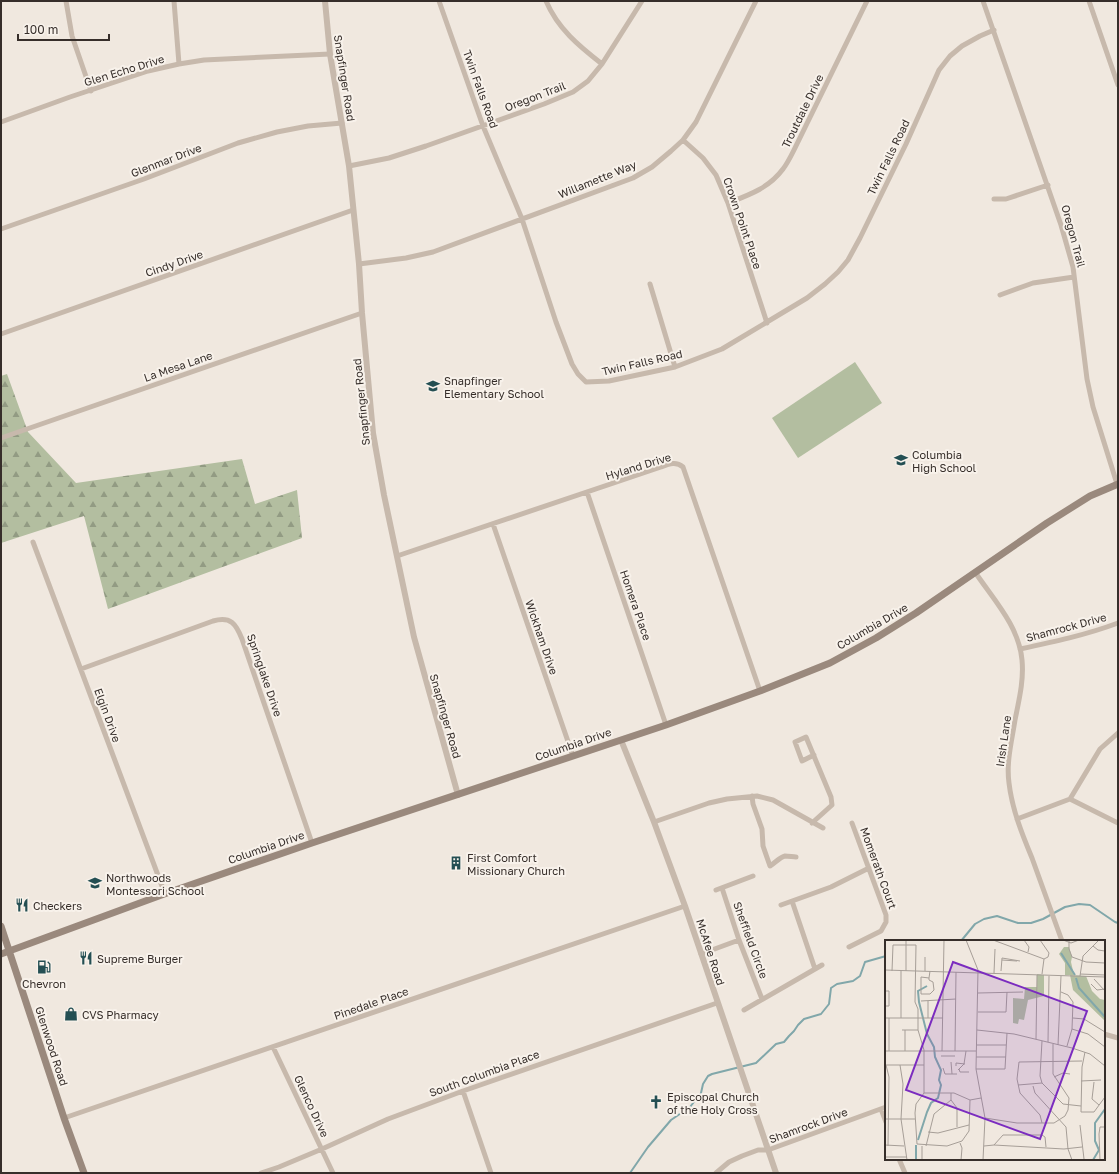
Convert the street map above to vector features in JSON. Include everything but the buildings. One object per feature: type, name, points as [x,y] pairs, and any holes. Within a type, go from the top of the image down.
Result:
[{"type":"main road","name":"Columbia Drive","points":[[1,954],[165,894],[312,843],[666,725],[760,691],[830,663],[876,638],[916,613],[1047,523],[1090,496],[1117,484]]},
{"type":"main road","name":"Glenwood Road","points":[[1,926],[64,1118],[84,1173]]},
{"type":"street","points":[[66,1],[72,36],[91,91]]},
{"type":"street","points":[[174,1],[179,64]]},
{"type":"street","name":"Snapfinger Road","points":[[325,1],[330,54],[349,166],[374,436],[384,495],[414,637],[458,795]]},
{"type":"street","name":"Twin Falls Road","points":[[439,1],[483,126],[522,220],[556,322],[572,364],[578,374],[586,382],[599,382],[675,367],[722,349],[807,298],[825,284],[848,260],[906,144],[939,70],[950,56],[962,46],[994,30]]},
{"type":"street","points":[[546,1],[550,11],[567,34],[602,64]]},
{"type":"street","name":"Oregon Trail","points":[[349,166],[389,158],[483,126],[573,92],[588,81],[602,64],[642,1]]},
{"type":"street","name":"Willamette Way","points":[[359,264],[406,258],[433,252],[633,178],[652,167],[683,140],[696,122],[756,1]]},
{"type":"street","name":"Troutdale Drive","points":[[728,203],[761,190],[784,168],[867,1]]},
{"type":"street","name":"Oregon Trail","points":[[983,1],[1048,185],[1073,267],[1086,371],[1093,407],[1117,484]]},
{"type":"street","points":[[1089,1],[1118,85]]},
{"type":"street","name":"Glen Echo Drive","points":[[1,122],[70,97],[148,72],[179,64],[204,60],[330,54]]},
{"type":"street","name":"Glenmar Drive","points":[[1,229],[144,179],[238,143],[277,132],[308,126],[342,123]]},
{"type":"street","name":"Crown Point Place","points":[[683,140],[702,158],[716,175],[728,203],[766,323]]},
{"type":"street","points":[[994,199],[1006,199],[1048,185]]},
{"type":"street","name":"Cindy Drive","points":[[1,334],[353,210]]},
{"type":"street","points":[[1000,295],[1033,283],[1074,277]]},
{"type":"street","points":[[650,284],[675,367]]},
{"type":"street","name":"La Mesa Lane","points":[[1,438],[362,313]]},
{"type":"street","name":"Hyland Drive","points":[[397,556],[674,463],[680,464],[683,467],[760,691]]},
{"type":"street","name":"Homera Place","points":[[587,492],[666,725]]},
{"type":"street","name":"Wickham Drive","points":[[493,524],[573,756]]},
{"type":"street","name":"Elgin Drive","points":[[33,542],[165,894]]},
{"type":"street","name":"Irish Lane","points":[[975,572],[1006,617],[1015,634],[1020,649],[1022,660],[1022,686],[1011,744],[1008,767],[1009,782],[1017,819],[1062,940]]},
{"type":"street","name":"Springlake Drive","points":[[81,669],[213,621],[221,619],[234,623],[242,639],[312,843]]},
{"type":"street","name":"Shamrock Drive","points":[[1020,649],[1060,641],[1118,623]]},
{"type":"street","points":[[1017,819],[1070,799],[1100,749],[1118,733]]},
{"type":"street","points":[[812,823],[832,805],[831,796],[814,755],[806,737],[795,742],[802,761],[814,755]]},
{"type":"street","name":"McAfee Road","points":[[621,740],[654,822],[685,906],[776,1173]]},
{"type":"street","points":[[752,796],[753,804],[762,829],[763,846],[770,866],[785,856],[796,857]]},
{"type":"street","points":[[654,822],[709,803],[727,799],[757,796],[773,800],[822,828]]},
{"type":"street","points":[[1070,799],[1118,823]]},
{"type":"street","name":"Momerath Court","points":[[849,947],[881,931],[886,922],[886,915],[852,823]]},
{"type":"street","points":[[781,905],[831,887],[869,868]]},
{"type":"street","points":[[716,890],[753,876]]},
{"type":"street","name":"Sheffield Circle","points":[[722,888],[739,940],[762,999]]},
{"type":"street","points":[[792,901],[815,969]]},
{"type":"street","name":"Pinedale Place","points":[[64,1118],[685,906]]},
{"type":"street","points":[[701,954],[739,940]]},
{"type":"street","points":[[744,1010],[822,965]]},
{"type":"street","name":"South Columbia Place","points":[[261,1173],[322,1149],[388,1119],[463,1091],[717,1003]]},
{"type":"street","points":[[1105,1034],[1118,1038]]},
{"type":"street","name":"Glenco Drive","points":[[273,1047],[333,1173]]},
{"type":"street","points":[[463,1091],[491,1173]]},
{"type":"street","name":"Shamrock Drive","points":[[716,1173],[729,1162],[742,1156],[758,1150],[768,1150],[884,1108]]},
{"type":"street","points":[[899,1160],[904,1173]]},
{"type":"green space","points":[[855,362],[882,403],[798,458],[772,418]]},
{"type":"green space","points":[[7,374],[28,432],[76,483],[242,459],[255,504],[297,490],[302,538],[108,609],[84,516],[1,543],[1,376]]},
{"type":"waterway","points":[[962,940],[975,924],[984,919],[997,916],[1018,923],[1031,923],[1043,919],[1065,907],[1079,904],[1090,905],[1118,923]]},
{"type":"waterway","points":[[630,1173],[648,1147],[671,1120],[690,1107],[701,1093],[703,1084],[708,1076],[756,1063],[776,1044],[784,1042],[804,1019],[821,1014],[829,1004],[831,988],[837,984],[853,981],[860,976],[865,962],[885,956]]},
{"type":"place","name":"Snapfinger Elementary School","points":[[433,386]]},
{"type":"place","name":"Columbia High School","points":[[901,460]]},
{"type":"place","name":"First Comfort Missionary Church","points":[[456,863]]},
{"type":"place","name":"Northwoods Montessori School","points":[[95,883]]},
{"type":"place","name":"Checkers","points":[[22,905]]},
{"type":"place","name":"Supreme Burger","points":[[86,958]]},
{"type":"place","name":"Chevron","points":[[44,967]]},
{"type":"place","name":"CVS Pharmacy","points":[[71,1014]]},
{"type":"place","name":"Episcopal Church of the Holy Cross","points":[[656,1102]]}]
